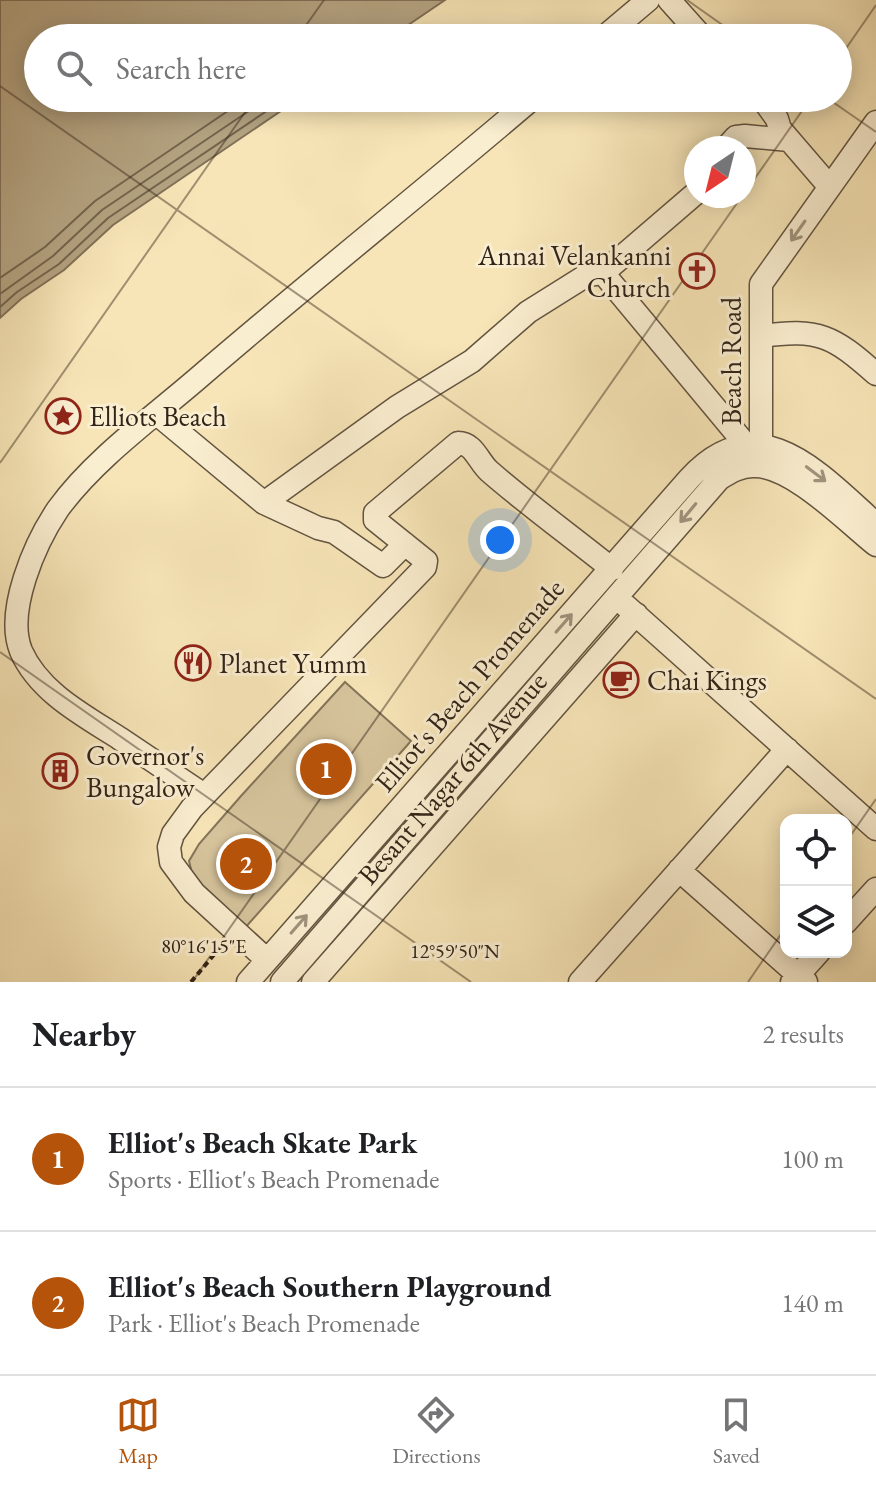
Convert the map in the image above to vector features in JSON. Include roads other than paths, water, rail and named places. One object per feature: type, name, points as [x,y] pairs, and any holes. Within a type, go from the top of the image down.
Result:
[{"type":"street","points":[[620,24],[648,0]]},
{"type":"street","points":[[669,0],[690,24]]},
{"type":"street","points":[[204,795],[59,698],[31,669],[21,651],[16,632],[17,610],[35,550],[57,511],[95,468],[335,261],[516,112]]},
{"type":"street","points":[[771,112],[789,140],[829,186]]},
{"type":"street","name":"Beach Road","points":[[751,452],[761,336],[761,284],[876,122]]},
{"type":"street","points":[[756,137],[789,140]]},
{"type":"street","points":[[264,503],[388,414],[472,361],[528,312],[587,275],[603,273],[684,203]]},
{"type":"street","points":[[603,273],[751,452],[876,545]]},
{"type":"street","points":[[761,336],[792,331],[819,334],[833,340],[876,374]]},
{"type":"street","points":[[157,414],[264,503],[318,528],[334,532],[383,566],[405,544]]},
{"type":"street","points":[[267,960],[194,893],[171,862],[169,847],[173,834],[204,795],[421,573],[426,561],[375,520],[374,515],[458,443],[469,446],[489,471],[606,576],[617,598],[876,829]]},
{"type":"street","points":[[751,452],[779,450],[796,458],[876,524]]},
{"type":"street","name":"Elliot's Beach Promenade","points":[[248,982],[702,464],[717,453],[751,452]]},
{"type":"street","name":"Elliot's Beach Promenade","points":[[282,982],[705,493],[719,479],[736,469],[751,452]]},
{"type":"street","name":"Besant Nagar 6th Avenue","points":[[313,982],[636,614]]},
{"type":"street","points":[[580,982],[787,749]]},
{"type":"street","points":[[679,870],[799,980],[815,958]]},
{"type":"street","points":[[852,915],[876,889]]},
{"type":"water","points":[[0,0],[445,0],[410,24],[24,24],[24,112],[279,112],[113,225],[64,270],[21,299],[0,318]]},
{"type":"place","name":"Annai Velankanni Church","points":[[697,271]]},
{"type":"place","name":"Elliots Beach","points":[[63,416]]},
{"type":"place","name":"Planet Yumm","points":[[193,663]]},
{"type":"place","name":"Chai Kings","points":[[621,680]]},
{"type":"place","name":"Elliot's Beach Skate Park","points":[[326,769]]},
{"type":"place","name":"Governor's Bungalow","points":[[60,771]]},
{"type":"place","name":"Elliot's Beach Southern Playground","points":[[246,864]]}]
